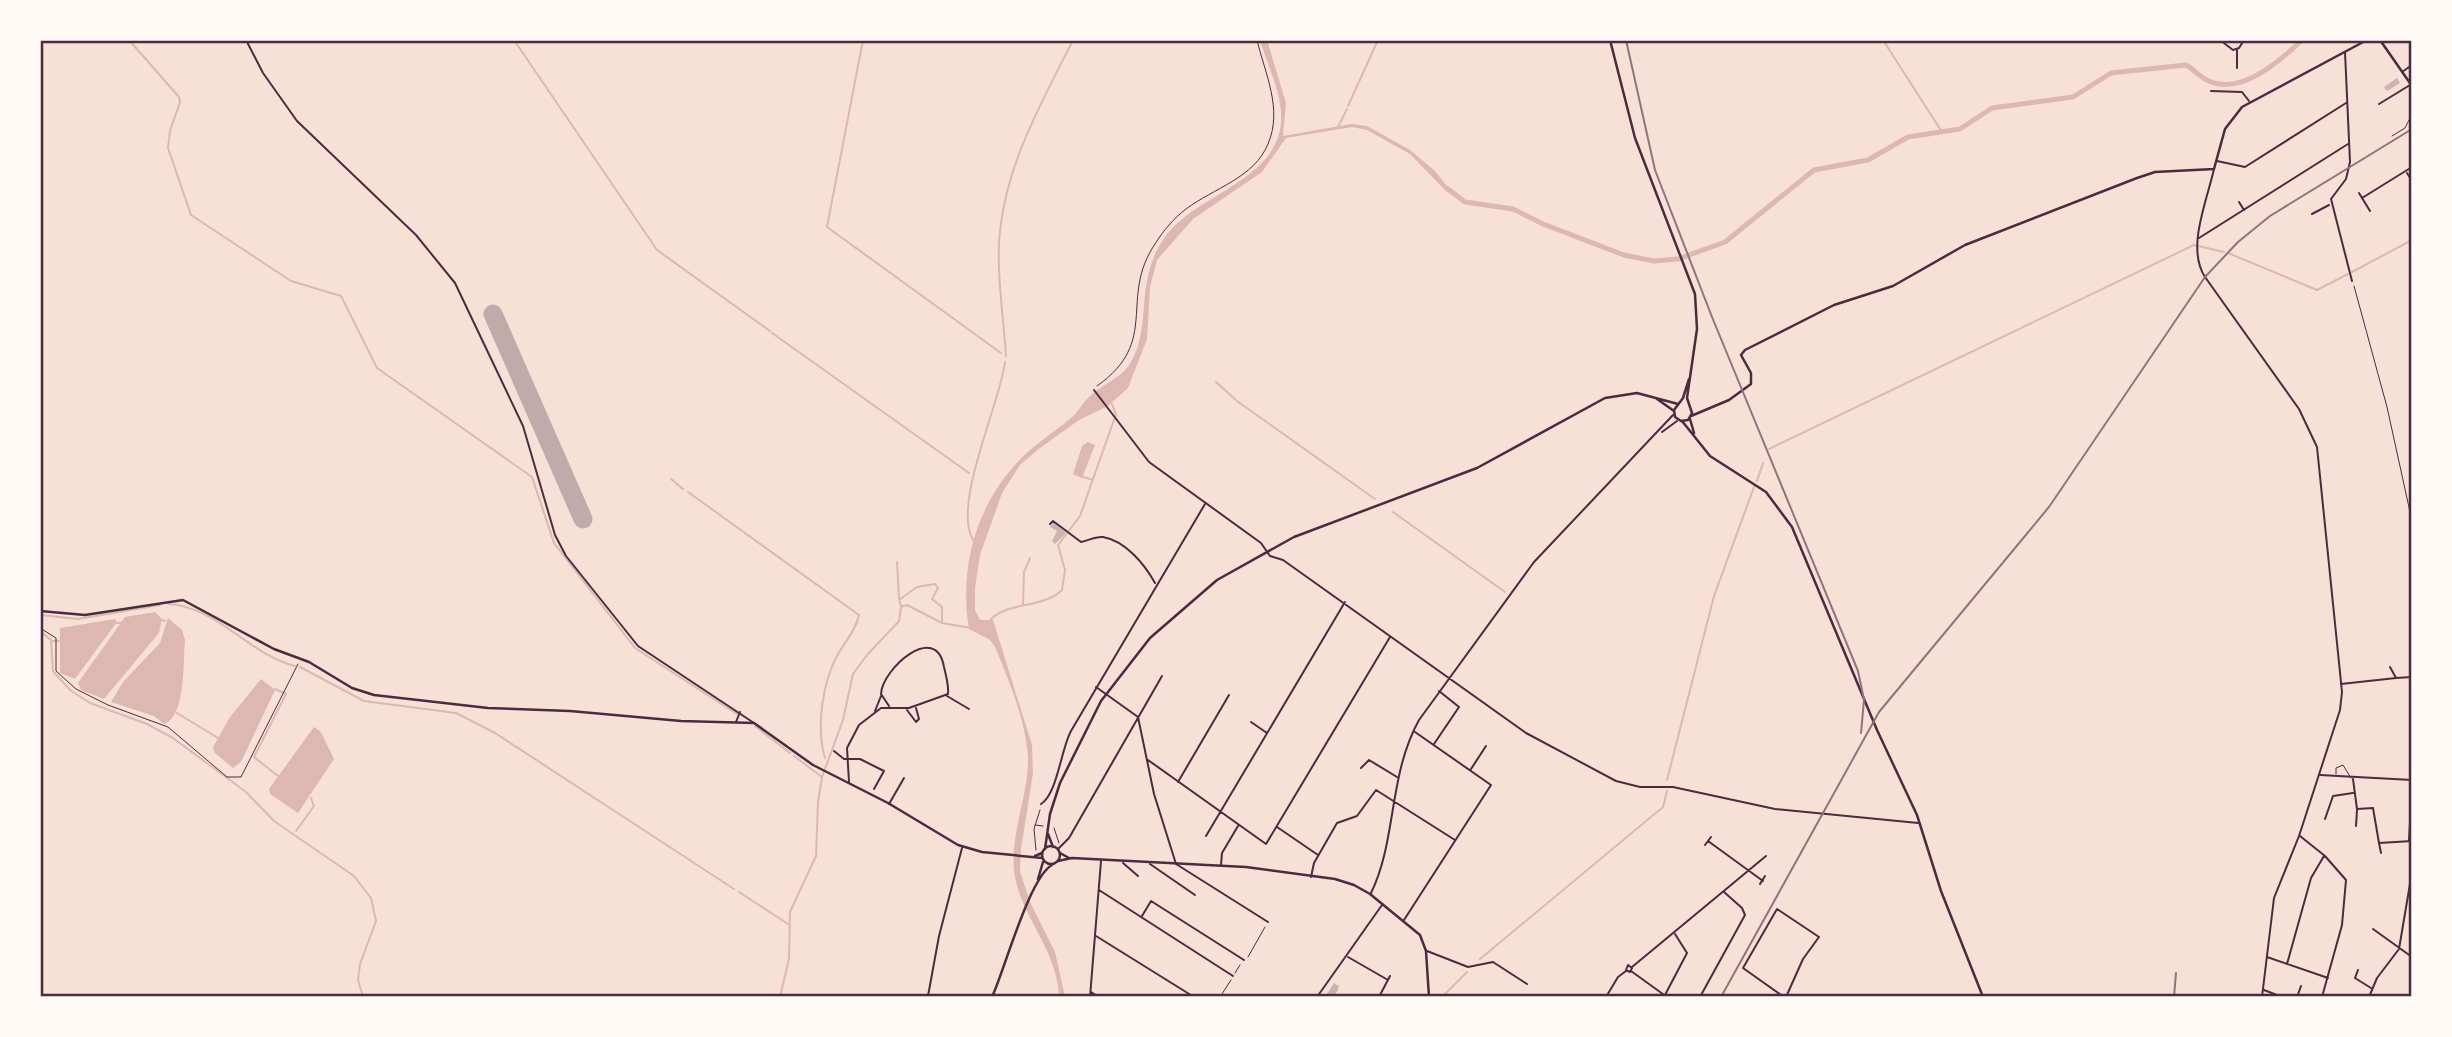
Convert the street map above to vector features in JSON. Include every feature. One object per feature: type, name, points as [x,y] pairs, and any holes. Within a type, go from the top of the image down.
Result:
[{"type":"main road","points":[[1610,40],[1634,138],[1693,288],[1697,318],[1689,379],[1690,417],[1698,442]]},
{"type":"main road","points":[[1681,421],[1740,393],[1751,384],[1752,376],[1742,356],[1745,350],[1834,304],[1883,290],[1965,245],[2155,172],[2214,169],[2227,127],[2249,101],[2367,40]]},
{"type":"main road","points":[[2380,40],[2411,85]]},
{"type":"main road","points":[[1674,413],[1689,379]]},
{"type":"main road","points":[[1035,856],[1045,849],[1049,822],[1069,760],[1106,694],[1141,648],[1178,611],[1217,580],[1266,550],[1305,533],[1464,474],[1608,397],[1633,393],[1704,409]]},
{"type":"main road","points":[[1654,397],[1674,413],[1714,459],[1766,492],[1788,521],[1877,730],[1920,822],[1962,945],[1983,997]]},
{"type":"main road","points":[[40,611],[92,614],[183,600],[352,688],[374,695],[488,708],[754,723],[817,767],[889,804],[963,847],[1002,854],[1035,856],[1052,865]]},
{"type":"main road","points":[[1048,828],[1053,847]]},
{"type":"main road","points":[[1045,849],[1060,849],[1072,859]]},
{"type":"main road","points":[[1058,862],[1060,849]]},
{"type":"main road","points":[[992,997],[1035,888],[1043,860],[1042,853]]},
{"type":"main road","points":[[1035,888],[1052,865],[1072,859],[1221,865],[1335,879],[1370,894],[1418,933],[1426,951],[1429,997]]},
{"type":"street","points":[[246,40],[263,73],[294,118],[416,235],[456,283],[523,426],[553,530],[566,556],[640,648],[754,723]]},
{"type":"street","points":[[2220,40],[2231,49],[2237,49]]},
{"type":"street","points":[[2237,68],[2237,49],[2244,40]]},
{"type":"street","points":[[2345,51],[2349,167],[2346,179],[2333,195],[2331,204],[2353,281]]},
{"type":"street","points":[[2402,72],[2412,65]]},
{"type":"street","points":[[2379,104],[2411,85]]},
{"type":"street","points":[[2211,91],[2242,92],[2249,101]]},
{"type":"street","points":[[2216,161],[2245,167],[2347,103]]},
{"type":"street","points":[[2199,238],[2349,143]]},
{"type":"street","points":[[2362,198],[2412,167]]},
{"type":"street","points":[[2214,169],[2197,244],[2196,260],[2205,277],[2300,409],[2316,443],[2322,474],[2342,684],[2341,705],[2319,774],[2299,836],[2275,893],[2262,997]]},
{"type":"street","points":[[2406,171],[2412,181]]},
{"type":"street","points":[[2359,193],[2370,211]]},
{"type":"street","points":[[2239,202],[2244,211]]},
{"type":"street","points":[[2312,214],[2331,204]]},
{"type":"street","points":[[1094,391],[1149,462],[1266,550],[1538,741],[1620,783],[1643,788],[1673,787],[1775,809],[1920,822]]},
{"type":"street","points":[[1370,894],[1381,869],[1398,777],[1413,731],[1439,691],[1534,562],[1656,437],[1674,413]]},
{"type":"street","points":[[1656,437],[1681,421]]},
{"type":"street","points":[[1041,804],[1054,784],[1067,738],[1205,503]]},
{"type":"street","points":[[1050,524],[1056,521],[1081,542],[1099,537],[1111,541],[1144,563],[1156,584]]},
{"type":"street","points":[[1206,836],[1345,603]]},
{"type":"street","points":[[1147,760],[1266,844],[1391,636]]},
{"type":"street","points":[[848,783],[850,772],[847,760],[852,733],[875,712],[889,706],[906,709],[946,695],[949,690],[942,657],[936,649],[928,646],[915,650],[886,678],[875,712]]},
{"type":"street","points":[[2390,667],[2396,678]]},
{"type":"street","points":[[1060,849],[1069,838],[1162,676]]},
{"type":"street","points":[[2342,684],[2412,677]]},
{"type":"street","points":[[1096,687],[1138,717],[1162,826],[1175,862],[1268,922]]},
{"type":"street","points":[[1434,745],[1460,707],[1439,691]]},
{"type":"street","points":[[881,695],[889,706]]},
{"type":"street","points":[[946,695],[969,709]]},
{"type":"street","points":[[1178,782],[1229,695]]},
{"type":"street","points":[[906,709],[911,719],[916,722],[919,719],[916,706]]},
{"type":"street","points":[[735,722],[740,712]]},
{"type":"street","points":[[1251,722],[1267,733]]},
{"type":"street","points":[[1404,920],[1491,784],[1413,731]]},
{"type":"street","points":[[1471,770],[1486,746]]},
{"type":"street","points":[[834,751],[847,760],[861,759],[884,771],[874,789]]},
{"type":"street","points":[[1362,768],[1369,760],[1398,777]]},
{"type":"street","points":[[2319,774],[2412,780]]},
{"type":"street","points":[[889,804],[904,778]]},
{"type":"street","points":[[2352,778],[2357,809],[2356,826]]},
{"type":"street","points":[[1311,877],[1312,867],[1338,822],[1357,816],[1376,790],[1455,840]]},
{"type":"street","points":[[2379,843],[2410,841],[2412,790]]},
{"type":"street","points":[[2325,819],[2333,796],[2354,793]]},
{"type":"street","points":[[2357,809],[2373,808],[2381,853]]},
{"type":"street","points":[[1221,865],[1222,853],[1239,825]]},
{"type":"street","points":[[1277,827],[1319,856]]},
{"type":"street","points":[[2299,836],[2325,856],[2346,880],[2342,925],[2322,997]]},
{"type":"street","points":[[1705,845],[1711,837]]},
{"type":"street","points":[[1708,841],[1763,881]]},
{"type":"street","points":[[928,996],[939,936],[963,847]]},
{"type":"street","points":[[1626,971],[1766,856]]},
{"type":"street","points":[[2287,964],[2310,883],[2325,856]]},
{"type":"street","points":[[1090,997],[1101,861]]},
{"type":"street","points":[[1123,863],[1138,876]]},
{"type":"street","points":[[1149,863],[1195,895]]},
{"type":"street","points":[[2369,997],[2372,988],[2399,949],[2412,872]]},
{"type":"street","points":[[1760,884],[1765,876]]},
{"type":"street","points":[[1099,890],[1233,976]]},
{"type":"street","points":[[1700,997],[1745,915],[1742,908],[1723,892]]},
{"type":"street","points":[[1142,917],[1152,901],[1244,960]]},
{"type":"street","points":[[1317,997],[1347,957],[1367,922],[1383,904]]},
{"type":"street","points":[[1777,909],[1819,937],[1803,959],[1785,997],[1743,968],[1777,909]]},
{"type":"street","points":[[2373,929],[2412,957]]},
{"type":"street","points":[[1608,996],[1627,966],[1666,996],[1688,953],[1674,933]]},
{"type":"street","points":[[1095,936],[1194,997]]},
{"type":"street","points":[[1426,951],[1468,967],[1493,962],[1527,984]]},
{"type":"street","points":[[2266,956],[2328,978]]},
{"type":"street","points":[[1347,957],[1388,980]]},
{"type":"street","points":[[2358,970],[2355,978],[2372,988]]},
{"type":"street","points":[[1379,997],[1391,976]]},
{"type":"street","points":[[2297,997],[2301,986]]},
{"type":"street","points":[[2263,989],[2282,997]]},
{"type":"street","points":[[1091,991],[1099,997]]},
{"type":"lane","points":[[2392,136],[2405,128],[2412,114]]},
{"type":"lane","points":[[2337,777],[2336,768],[2343,765],[2352,778]]},
{"type":"path","points":[[1094,391],[1120,368],[1133,347],[1139,279],[1149,253],[1161,236],[1188,207],[1249,170],[1267,147],[1274,124],[1274,99],[1257,40]]},
{"type":"path","points":[[2353,281],[2387,407],[2412,521]]},
{"type":"path","points":[[40,628],[56,638],[56,671],[76,689],[108,705],[168,727],[227,777],[241,777],[297,672],[299,659]]},
{"type":"path","points":[[1037,851],[1035,825],[1041,804]]},
{"type":"path","points":[[1035,825],[1056,830],[1060,849]]},
{"type":"shaded area","points":[[1260,40],[1267,40],[1286,103],[1283,136],[1351,124],[1367,126],[1410,150],[1434,170],[1451,191],[1448,193],[1410,154],[1367,130],[1352,127],[1286,138],[1262,172],[1193,219],[1157,260],[1150,287],[1147,339],[1128,388],[1108,406],[1079,420],[1040,448],[1020,465],[1002,493],[980,555],[975,610],[980,620],[993,620],[1032,745],[1033,773],[1020,872],[1031,904],[1055,952],[1065,997],[1059,997],[1053,965],[1025,907],[1015,877],[1014,848],[1027,775],[1027,746],[1021,717],[995,647],[990,640],[969,629],[966,585],[973,542],[989,502],[1000,483],[1020,459],[1071,418],[1093,393],[1120,375],[1129,365],[1141,335],[1150,269],[1156,251],[1167,234],[1182,219],[1256,169],[1270,153],[1279,134],[1281,112]]},
{"type":"shaded area","points":[[1088,442],[1095,445],[1082,478],[1073,474],[1082,446]]},
{"type":"shaded area","points":[[155,612],[162,619],[159,633],[104,699],[81,690],[78,683],[125,617]]},
{"type":"shaded area","points":[[168,618],[182,630],[185,640],[180,700],[171,719],[164,724],[154,716],[111,702],[123,682],[160,643]]},
{"type":"shaded area","points":[[115,619],[117,622],[75,679],[60,673],[60,628]]},
{"type":"shaded area","points":[[261,679],[275,690],[241,762],[233,768],[215,753],[213,747],[230,717]]},
{"type":"shaded area","points":[[314,727],[321,732],[334,759],[298,813],[270,794],[269,789]]},
{"type":"building","points":[[2397,78],[2400,83],[2387,91],[2384,87]]},
{"type":"building","points":[[1054,522],[1066,533],[1055,544],[1052,541],[1057,531],[1050,527]]},
{"type":"building","points":[[1334,983],[1339,986],[1337,992],[1332,997],[1325,997]]},
{"type":"waterway","points":[[129,40],[179,97],[168,148],[191,215],[291,281],[341,296],[377,368],[532,477],[554,543],[635,648],[737,714]]},
{"type":"waterway","points":[[514,40],[657,250],[770,331]]},
{"type":"waterway","points":[[863,40],[827,227],[1001,353]]},
{"type":"waterway","points":[[1006,356],[999,258],[1002,216],[1015,164],[1025,139],[1073,40]]},
{"type":"waterway","points":[[1348,106],[1378,40]]},
{"type":"waterway","points":[[1883,40],[1942,132]]},
{"type":"waterway","points":[[1448,189],[1465,202],[1513,209],[1543,224],[1624,255],[1654,261],[1678,259],[1725,242],[1814,170],[1868,160],[1908,137],[1960,129],[1992,108],[2073,97],[2111,73],[2186,65],[2209,81],[2234,84],[2260,74],[2302,40]]},
{"type":"waterway","points":[[1338,127],[1347,109]]},
{"type":"waterway","points":[[2352,272],[2412,240]]},
{"type":"waterway","points":[[1769,449],[2194,245],[2224,252]]},
{"type":"waterway","points":[[2228,253],[2317,290],[2348,274]]},
{"type":"waterway","points":[[772,333],[969,473]]},
{"type":"waterway","points":[[973,540],[968,524],[968,503],[1005,362]]},
{"type":"waterway","points":[[1216,382],[1237,401],[1375,499]]},
{"type":"waterway","points":[[988,623],[1004,611],[1044,600],[1062,590],[1065,570],[1058,545],[1080,516],[1116,414],[1111,402]]},
{"type":"waterway","points":[[1757,481],[1763,463]]},
{"type":"waterway","points":[[1081,476],[1093,480]]},
{"type":"waterway","points":[[671,479],[683,489]]},
{"type":"waterway","points":[[1667,780],[1714,596],[1754,487]]},
{"type":"waterway","points":[[688,492],[859,615],[853,631],[832,666],[824,692],[821,733],[825,758]]},
{"type":"waterway","points":[[1393,512],[1505,592]]},
{"type":"waterway","points":[[1023,605],[1024,572],[1030,558]]},
{"type":"waterway","points":[[897,562],[899,599]]},
{"type":"waterway","points":[[901,606],[899,600],[917,587],[935,584],[938,588],[932,599],[942,607],[942,622]]},
{"type":"waterway","points":[[169,604],[203,613],[263,652],[295,666]]},
{"type":"waterway","points":[[40,615],[78,619],[160,605]]},
{"type":"waterway","points":[[822,777],[843,720],[853,674],[899,621],[901,607],[907,605],[942,623],[971,628]]},
{"type":"waterway","points":[[116,623],[122,623]]},
{"type":"waterway","points":[[40,631],[51,640],[53,671],[70,690],[90,703],[147,724],[173,738],[246,792],[274,821],[354,876],[371,898],[376,921],[360,964],[358,980],[363,997]]},
{"type":"waterway","points":[[52,641],[59,641]]},
{"type":"waterway","points":[[300,667],[364,701],[456,713],[495,733],[734,889]]},
{"type":"waterway","points":[[275,689],[286,694],[254,757],[278,776]]},
{"type":"waterway","points":[[177,713],[218,738]]},
{"type":"waterway","points":[[755,726],[790,753]]},
{"type":"waterway","points":[[780,997],[789,959],[790,912],[816,856],[822,777],[794,756]]},
{"type":"waterway","points":[[1480,959],[1663,807],[1667,791]]},
{"type":"waterway","points":[[296,831],[314,806],[311,798]]},
{"type":"waterway","points":[[739,892],[788,924]]},
{"type":"waterway","points":[[1442,997],[1467,972]]},
{"type":"runway","points":[[493,314],[583,519]]},
{"type":"railway","points":[[1626,40],[1655,170],[1712,317],[1858,671],[1864,700],[1861,733]]},
{"type":"railway","points":[[1721,997],[1879,712],[2049,507],[2205,277],[2238,242],[2270,216],[2412,129]]},
{"type":"railway","points":[[2174,997],[2176,973]]}]
